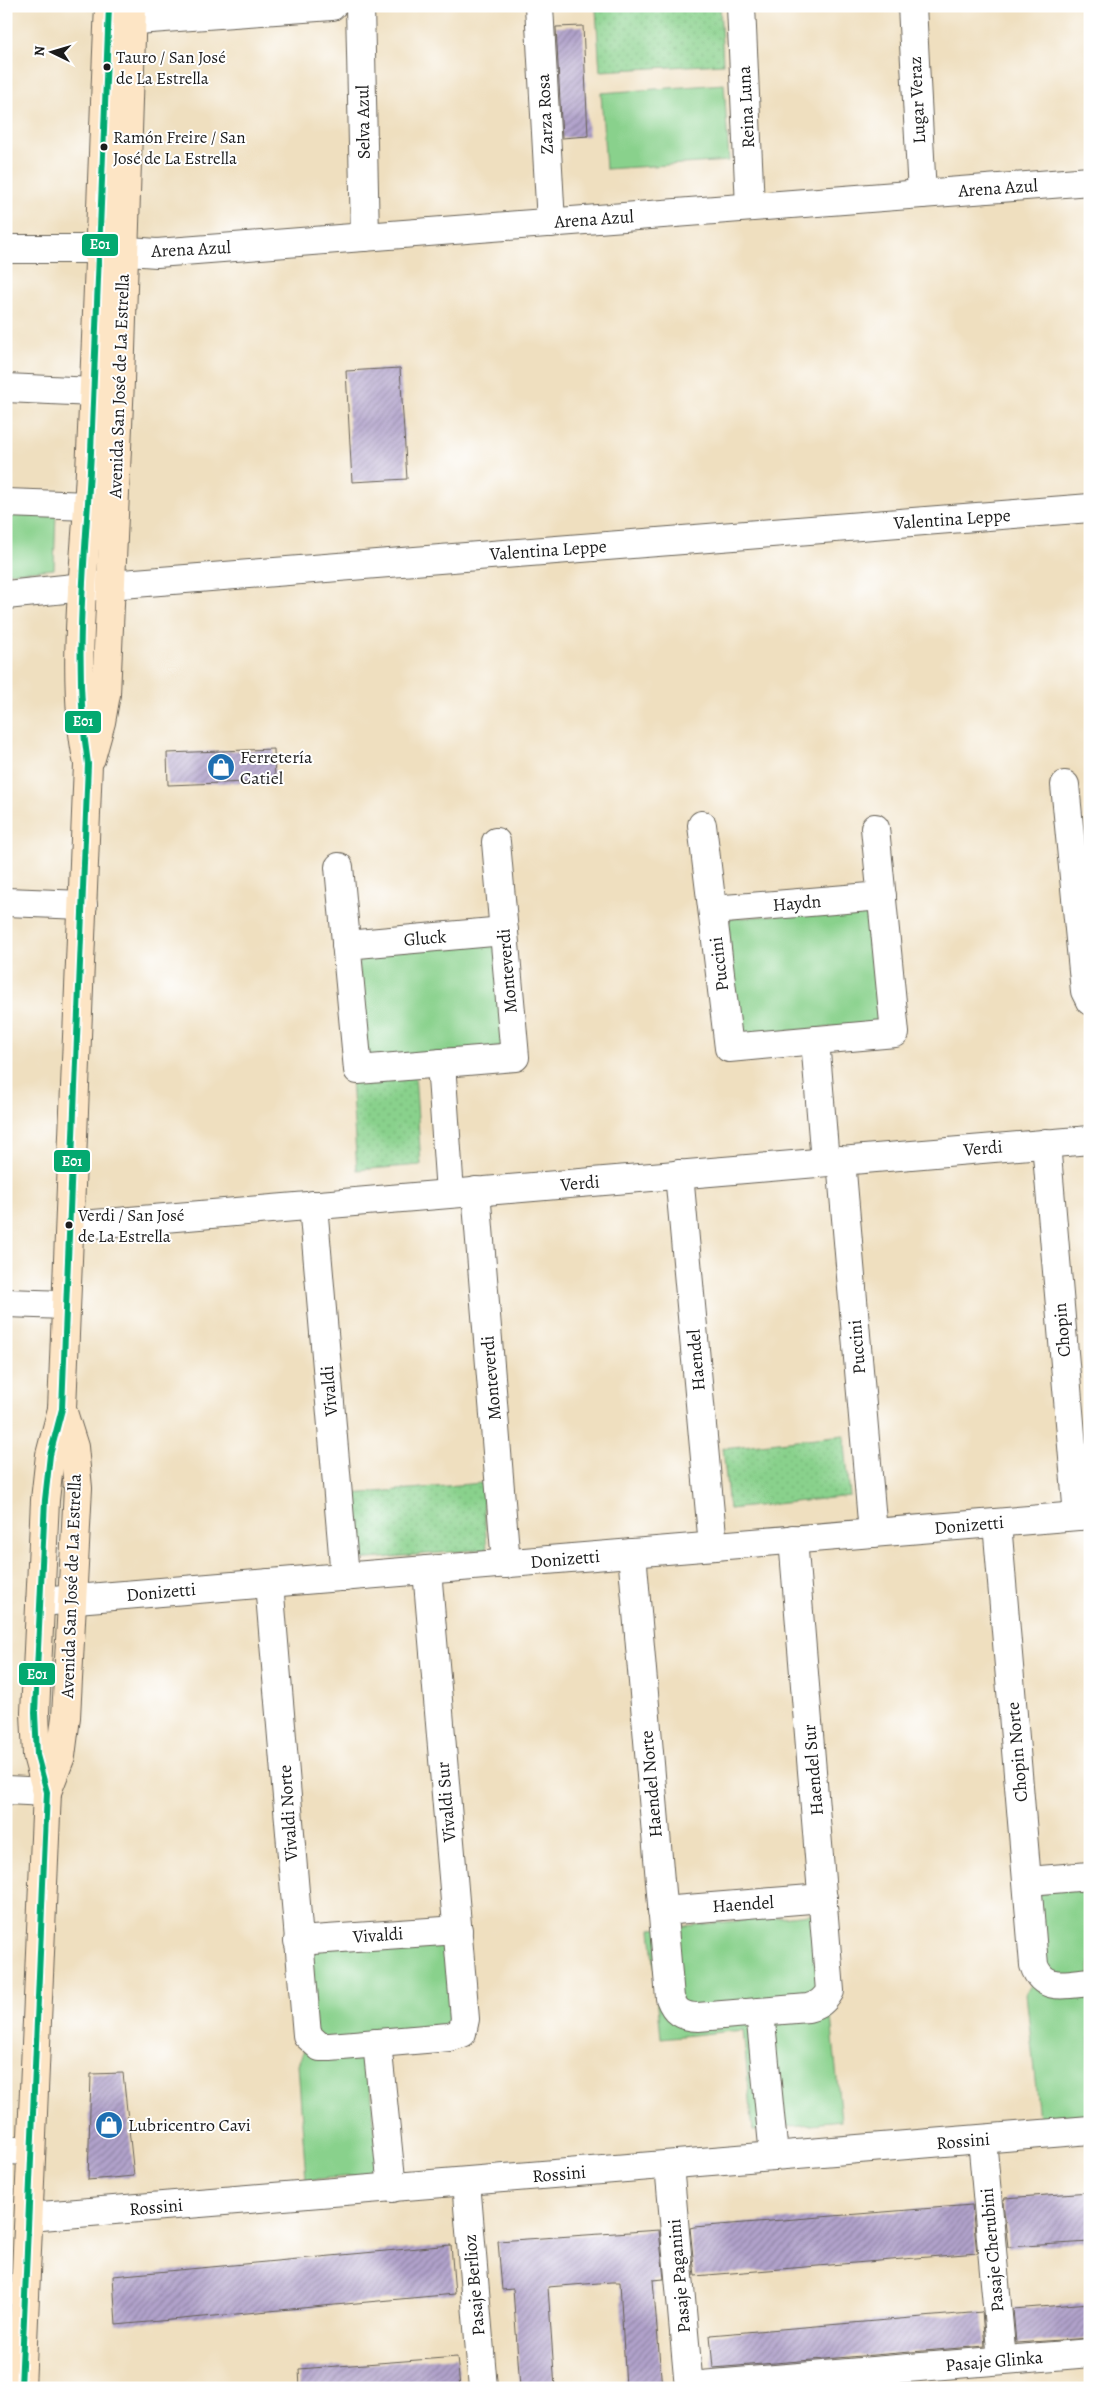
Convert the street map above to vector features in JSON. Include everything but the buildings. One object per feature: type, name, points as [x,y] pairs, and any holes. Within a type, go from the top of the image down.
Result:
[{"type":"main road","name":"Avenida San José de La Estrella","points":[[97,586],[120,14]]},
{"type":"main road","name":"Avenida San José de La Estrella","points":[[48,1792],[37,1755],[35,1713],[46,1491],[50,1455],[62,1409],[88,764],[101,722],[106,694],[89,506],[94,392],[112,250]]},
{"type":"main road","name":"Avenida San José de La Estrella","points":[[21,2388],[29,2217],[19,2151],[48,1792],[61,1756],[66,1717],[78,1488],[74,1447],[62,1409]]},
{"type":"street","points":[[120,14],[332,6]]},
{"type":"street","name":"Selva Azul","points":[[360,6],[366,237]]},
{"type":"street","name":"Zarza Rosa","points":[[539,6],[551,223]]},
{"type":"street","name":"Reina Luna","points":[[742,6],[750,207]]},
{"type":"street","name":"Lugar Veraz","points":[[912,6],[922,194]]},
{"type":"street","name":"Arena Azul","points":[[6,249],[112,250],[157,253],[1090,181]]},
{"type":"street","points":[[6,388],[94,392]]},
{"type":"street","points":[[6,503],[89,506]]},
{"type":"street","name":"Valentina Leppe","points":[[6,595],[97,586],[1090,508]]},
{"type":"street","points":[[1065,785],[1082,881],[1085,991],[1090,1001]]},
{"type":"street","name":"Puccini","points":[[702,825],[729,1048],[895,1033],[875,828]]},
{"type":"street","name":"Monteverdi","points":[[339,867],[358,1070],[514,1057],[496,842]]},
{"type":"street","name":"Haydn","points":[[713,910],[882,896]]},
{"type":"street","points":[[6,902],[83,905]]},
{"type":"street","name":"Gluck","points":[[346,945],[504,931]]},
{"type":"street","name":"Puccini","points":[[815,1040],[833,1161],[873,1533]]},
{"type":"street","name":"Monteverdi","points":[[441,1063],[463,1192],[506,1564]]},
{"type":"street","name":"Verdi","points":[[70,1226],[1090,1140]]},
{"type":"street","name":"Chopin","points":[[1046,1143],[1084,1515]]},
{"type":"street","name":"Haendel","points":[[679,1174],[713,1546]]},
{"type":"street","name":"Vivaldi","points":[[313,1205],[345,1577]]},
{"type":"street","points":[[6,1303],[66,1306]]},
{"type":"street","name":"Donizetti","points":[[40,1602],[1084,1515]]},
{"type":"street","name":"Chopin Norte","points":[[997,1523],[1034,1965],[1042,1979],[1058,1984],[1090,1982]]},
{"type":"street","name":"Haendel Sur","points":[[760,2012],[818,2006],[825,2000],[830,1991],[793,1539]]},
{"type":"street","name":"Haendel Norte","points":[[632,1553],[670,1998],[673,2006],[679,2013],[688,2017],[760,2012]]},
{"type":"street","name":"Vivaldi Sur","points":[[377,2043],[449,2037],[462,2033],[465,2019],[427,1570]]},
{"type":"street","name":"Vivaldi Norte","points":[[269,1583],[307,2035],[312,2042],[320,2046],[330,2047],[377,2043]]},
{"type":"street","points":[[6,1790],[48,1792]]},
{"type":"street","points":[[1028,1881],[1090,1876]]},
{"type":"street","name":"Haendel","points":[[662,1911],[823,1898]]},
{"type":"street","name":"Vivaldi","points":[[298,1941],[458,1930]]},
{"type":"street","points":[[760,2012],[774,2156]]},
{"type":"street","points":[[377,2043],[392,2188]]},
{"type":"street","name":"Rossini","points":[[29,2217],[1090,2130]]},
{"type":"street","name":"Pasaje Cherubini","points":[[982,2139],[1002,2360]]},
{"type":"street","name":"Pasaje Paganini","points":[[669,2165],[689,2387]]},
{"type":"street","name":"Pasaje Berlioz","points":[[466,2182],[483,2388]]},
{"type":"street","name":"Pasaje Glinka","points":[[689,2387],[892,2378],[1002,2360],[1090,2353]]},
{"type":"green space","points":[[648,6],[720,6],[723,64],[600,71],[596,9]]},
{"type":"green space","points":[[724,84],[729,161],[606,169],[601,93]]},
{"type":"green space","points":[[6,511],[56,512],[54,569],[6,573]]},
{"type":"green space","points":[[873,907],[883,1023],[738,1035],[728,919]]},
{"type":"green space","points":[[497,941],[506,1047],[368,1059],[358,954]]},
{"type":"green space","points":[[415,1074],[421,1165],[357,1170],[351,1079]]},
{"type":"green space","points":[[844,1435],[850,1496],[729,1509],[723,1448]]},
{"type":"green space","points":[[482,1483],[487,1549],[357,1560],[351,1494]]},
{"type":"green space","points":[[1090,1884],[1090,2117],[1039,2119],[1026,1993],[1043,1966],[1038,1894]]},
{"type":"green space","points":[[821,1913],[841,2121],[753,2130],[743,2030],[661,2038],[651,1929]]},
{"type":"green space","points":[[445,1939],[460,2027],[366,2035],[379,2174],[306,2180],[298,2064],[314,2027],[310,1948]]},
{"type":"transit line","name":"E01","points":[[21,2388],[47,1792],[37,1755],[35,1713],[45,1500],[50,1455],[62,1409],[88,764],[81,686],[82,608],[94,396],[109,6]]},
{"type":"place","name":"Tauro / San José de La Estrella","points":[[107,67]]},
{"type":"place","name":"Ramón Freire / San José de La Estrella","points":[[104,147]]},
{"type":"place","name":"Ferretería Catiel","points":[[221,767]]},
{"type":"place","name":"Verdi / San José de La Estrella","points":[[69,1225]]},
{"type":"place","name":"Lubricentro Cavi","points":[[109,2125]]}]
